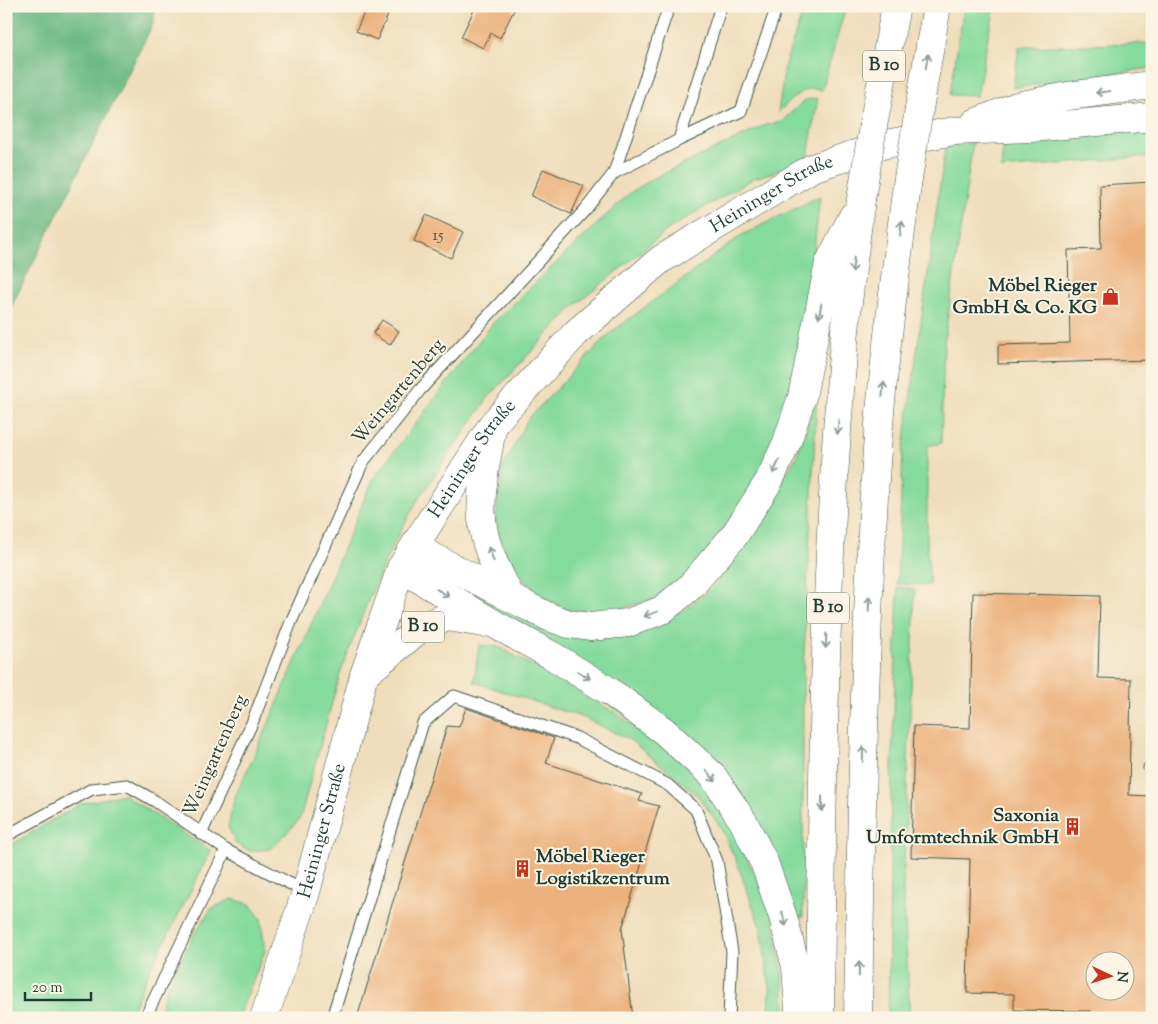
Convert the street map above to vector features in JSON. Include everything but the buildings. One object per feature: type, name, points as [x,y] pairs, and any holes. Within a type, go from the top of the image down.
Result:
[{"type":"main road","name":"B 10","points":[[820,1018],[825,669],[844,341],[861,199],[896,6]]},
{"type":"main road","name":"B 10","points":[[858,1018],[865,670],[876,462],[907,185],[937,6]]},
{"type":"main road","name":"Heininger Straße","points":[[954,131],[1017,106],[1068,96],[1152,85]]},
{"type":"main road","name":"Heininger Straße","points":[[264,1018],[306,892],[364,675],[407,558],[493,424],[576,333],[660,260],[812,168],[886,144],[954,131],[1031,128],[1152,117]]},
{"type":"main road","points":[[407,558],[511,598],[549,617],[569,624],[590,627],[628,622],[662,610],[690,587],[734,536],[769,481],[787,442],[802,397],[829,263],[861,199]]},
{"type":"main road","points":[[493,424],[484,474],[482,519],[491,557],[511,598]]},
{"type":"main road","name":"B 10","points":[[407,558],[496,625],[551,655],[609,691],[664,731],[712,775],[743,820],[764,862],[783,917],[796,967],[799,1009],[804,1018]]},
{"type":"main road","name":"B 10","points":[[364,675],[423,626],[448,617],[496,625]]},
{"type":"lane","name":"Weingartenberg","points":[[201,834],[252,723],[291,622],[363,462],[420,390],[585,210],[614,174],[669,6]]},
{"type":"lane","points":[[679,140],[721,6]]},
{"type":"lane","points":[[614,174],[679,140],[741,111],[777,6]]},
{"type":"lane","points":[[332,1018],[423,722],[454,696],[577,738],[668,785],[696,810],[717,861],[732,952],[729,1018]]},
{"type":"lane","points":[[6,836],[92,789],[127,785],[155,801],[226,850],[306,892]]},
{"type":"lane","points":[[145,1018],[226,850]]},
{"type":"green space","points":[[6,6],[154,6],[154,22],[6,317]]},
{"type":"green space","points":[[805,6],[846,6],[822,90],[803,91],[778,113],[785,64]]},
{"type":"green space","points":[[964,6],[996,6],[989,31],[977,96],[950,95]]},
{"type":"green space","points":[[1152,43],[1152,68],[1013,88],[1019,47]]},
{"type":"green space","points":[[818,98],[807,162],[754,178],[670,228],[573,307],[488,398],[417,501],[392,547],[369,598],[340,674],[300,818],[270,849],[250,851],[236,844],[228,827],[234,799],[272,716],[373,479],[493,323],[631,192],[654,178],[766,125],[781,122],[805,100]]},
{"type":"green space","points":[[1152,127],[1152,156],[1001,169],[1004,137]]},
{"type":"green space","points":[[973,142],[944,343],[941,443],[927,446],[927,547],[930,585],[897,584],[903,453],[945,148]]},
{"type":"green space","points":[[820,196],[804,339],[782,426],[746,498],[700,561],[679,583],[655,599],[613,611],[567,610],[537,593],[511,568],[495,521],[502,469],[527,420],[609,334],[742,235]]},
{"type":"green space","points":[[817,396],[803,673],[803,918],[795,915],[748,808],[441,578],[444,572],[554,628],[682,612],[716,584],[751,536],[796,457]]},
{"type":"green space","points":[[898,587],[915,590],[903,889],[910,1018],[888,1018],[891,801]]},
{"type":"green space","points":[[479,645],[499,647],[616,713],[681,760],[717,799],[772,908],[787,1018],[769,1018],[770,989],[761,929],[736,860],[718,823],[697,795],[630,740],[584,718],[474,682]]},
{"type":"green space","points":[[123,794],[211,851],[145,980],[129,1018],[6,1018],[6,848],[80,804]]},
{"type":"green space","points":[[232,899],[250,904],[261,919],[265,951],[238,1018],[191,1018],[159,1013],[167,987],[195,933],[212,908]]},
{"type":"place","name":"Möbel Rieger GmbH & Co. KG","points":[[1111,297]]},
{"type":"place","name":"Saxonia Umformtechnik GmbH","points":[[1073,827]]},
{"type":"place","name":"Möbel Rieger Logistikzentrum","points":[[522,868]]}]
